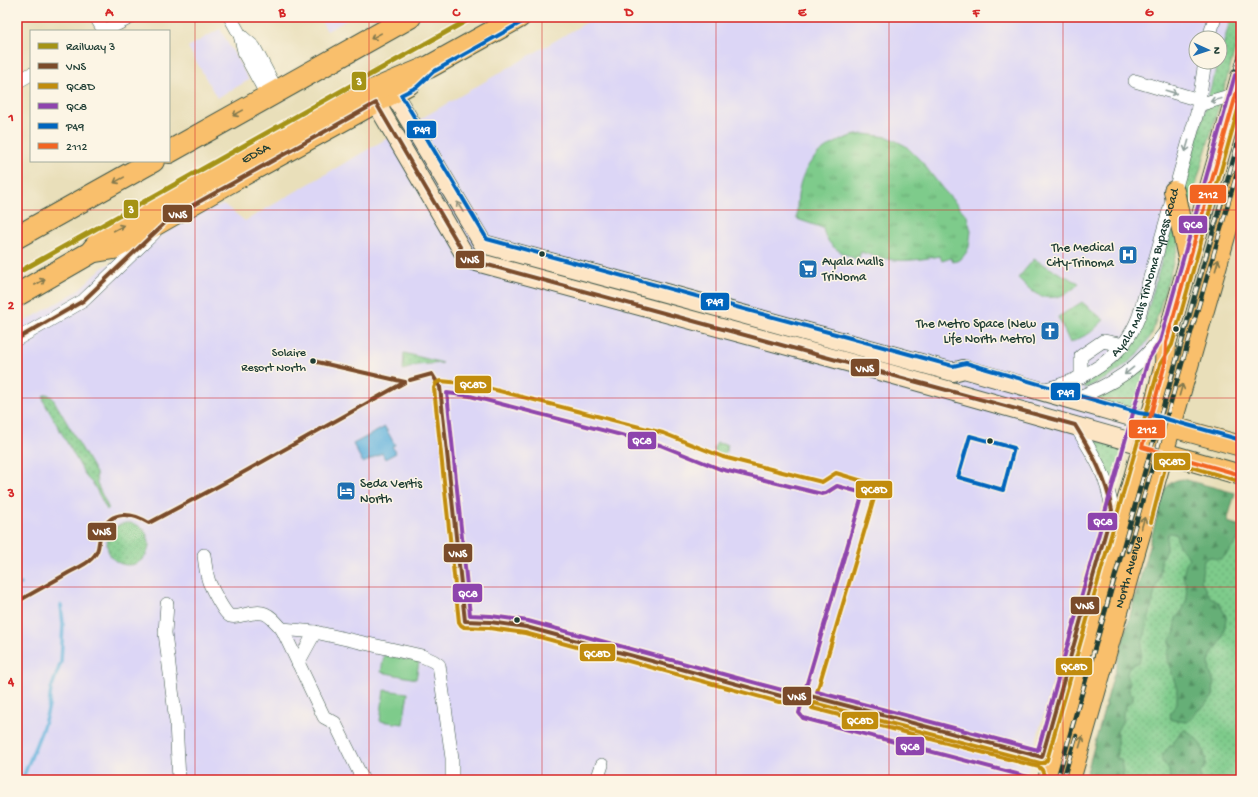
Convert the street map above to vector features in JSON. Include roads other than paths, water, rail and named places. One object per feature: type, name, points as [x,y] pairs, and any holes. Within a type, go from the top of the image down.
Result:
[{"type":"highway","points":[[170,151],[410,17]]},
{"type":"highway","name":"EDSA","points":[[17,295],[90,253],[105,235],[372,91],[429,67],[519,17]]},
{"type":"highway","points":[[17,237],[151,162]]},
{"type":"main road","name":"EDSA","points":[[90,253],[114,249],[413,82],[429,67]]},
{"type":"main road","name":"North Avenue","points":[[1043,770],[1082,641],[1144,420],[1165,364],[1166,343],[1238,85]]},
{"type":"main road","name":"North Avenue","points":[[1070,780],[1241,180]]},
{"type":"main road","points":[[1174,192],[1189,261]]},
{"type":"main road","points":[[1144,420],[1241,446]]},
{"type":"main road","name":"North Avenue","points":[[1097,588],[1112,510],[1137,444]]},
{"type":"main road","points":[[1137,444],[1241,475]]},
{"type":"street","points":[[96,17],[103,30]]},
{"type":"street","points":[[106,30],[131,17]]},
{"type":"street","points":[[230,17],[240,35],[254,47],[272,94]]},
{"type":"street","points":[[1211,30],[1215,17]]},
{"type":"street","name":"Ayala Malls TriNoma Bypass Road","points":[[1040,391],[1056,387],[1081,377],[1107,361],[1124,344],[1134,328],[1139,316],[1199,104],[1204,70]]},
{"type":"street","points":[[17,82],[30,75]]},
{"type":"street","points":[[1134,81],[1199,104],[1202,104],[1238,85]]},
{"type":"street","points":[[393,93],[483,244],[954,372],[964,369],[1144,420]]},
{"type":"street","points":[[376,103],[466,257],[473,261],[1075,425],[1137,444]]},
{"type":"street","points":[[400,144],[408,135],[417,135]]},
{"type":"street","points":[[17,339],[83,302],[170,218]]},
{"type":"street","points":[[1071,400],[1104,386],[1125,374],[1152,350],[1172,321]]},
{"type":"street","points":[[1081,377],[1081,356],[1103,341],[1124,344]]},
{"type":"street","points":[[1108,435],[1115,412]]},
{"type":"street","points":[[1075,425],[1098,461],[1109,491],[1112,510]]},
{"type":"street","points":[[204,555],[209,583],[224,611],[230,615],[238,617],[262,612],[275,620],[282,629],[324,717],[335,723],[363,780]]},
{"type":"street","points":[[167,604],[165,633],[176,722],[179,780]]},
{"type":"street","points":[[282,629],[315,632],[422,656],[439,665],[452,758],[452,780]]},
{"type":"street","points":[[298,663],[315,632]]},
{"type":"street","points":[[597,780],[602,765]]},
{"type":"water","points":[[385,427],[395,445],[392,446],[396,453],[385,459],[382,453],[363,463],[353,444]]},
{"type":"waterway","points":[[17,585],[21,584]]},
{"type":"waterway","points":[[22,780],[43,727],[49,706],[51,689],[61,662],[63,624],[61,605]]},
{"type":"railway","points":[[1209,228],[1226,104],[1241,51]]},
{"type":"railway","points":[[1057,780],[1241,132]]},
{"type":"railway","points":[[1128,551],[1241,159]]},
{"type":"railway","points":[[1063,780],[1076,736]]},
{"type":"rail line","name":"3","points":[[17,273],[473,17]]},
{"type":"place","name":"The Medical City-Trinoma","points":[[1128,255]]},
{"type":"place","name":"Ayala Malls TriNoma","points":[[808,269]]},
{"type":"place","name":"The Metro Space (New Life North Metro)","points":[[1050,331]]},
{"type":"place","name":"Solaire Resort North","points":[[313,361]]},
{"type":"place","name":"Seda Vertis North","points":[[346,491]]}]
